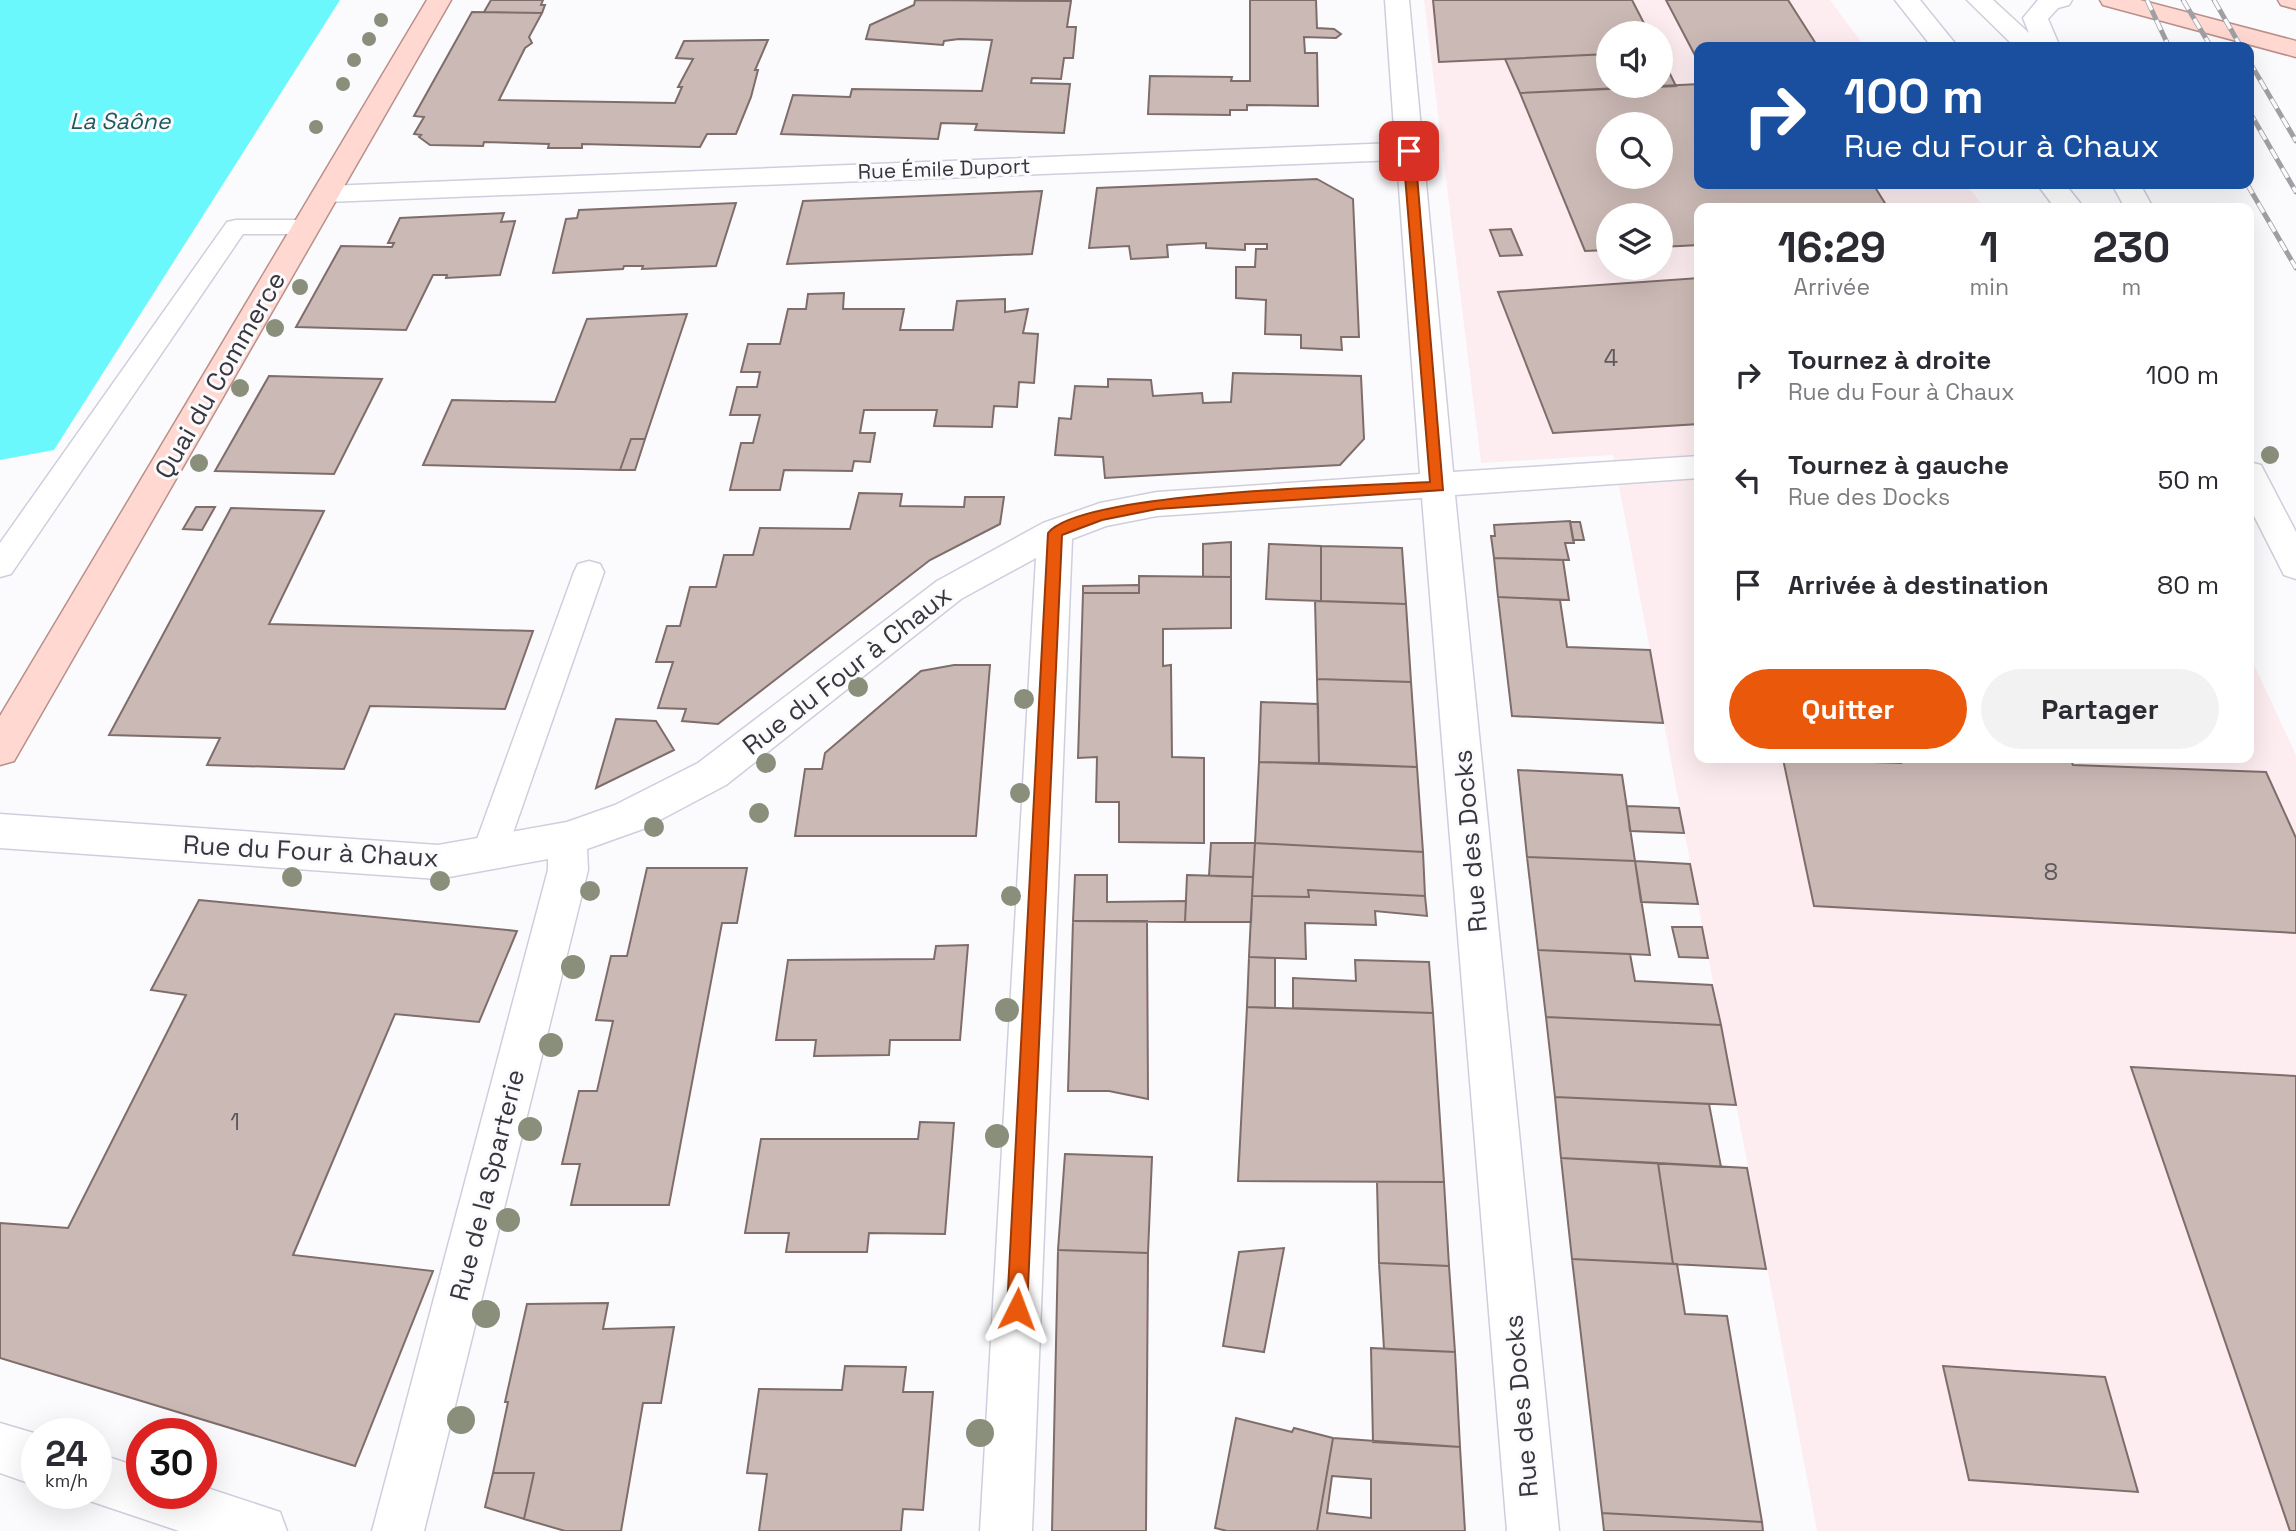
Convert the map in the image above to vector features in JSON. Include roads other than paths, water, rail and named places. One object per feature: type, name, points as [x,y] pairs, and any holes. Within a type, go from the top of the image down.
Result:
[{"type":"main road","name":"Quai du Commerce","points":[[0,750],[439,0]]},
{"type":"main road","points":[[2112,0],[2296,49]]},
{"type":"main road","points":[[2290,0],[2296,2]]},
{"type":"street","points":[[1397,0],[1409,151]]},
{"type":"street","points":[[1907,0],[1941,42]]},
{"type":"street","points":[[1979,0],[2024,42]]},
{"type":"street","points":[[2045,42],[2035,18],[2050,2],[2060,0]]},
{"type":"street","name":"Rue Émile Duport","points":[[327,194],[1409,151]]},
{"type":"street","name":"Rue des Docks","points":[[1409,151],[1533,1531]]},
{"type":"street","points":[[2055,189],[2066,203]]},
{"type":"street","name":"Rue du Four à Chaux","points":[[0,831],[438,862],[567,839],[629,817],[712,774],[948,590],[1055,533],[1100,515],[1157,504],[1438,487],[1694,467]]},
{"type":"street","points":[[2254,483],[2296,566]]},
{"type":"street","points":[[1006,1531],[1055,533]]},
{"type":"street","name":"Rue de la Sparterie","points":[[398,1531],[568,870],[567,839]]},
{"type":"street","points":[[0,1448],[21,1455]]},
{"type":"street","points":[[112,1484],[261,1531]]},
{"type":"lane","points":[[0,566],[236,227],[307,226]]},
{"type":"lane","points":[[489,853],[589,572]]},
{"type":"water","name":"La Saône","points":[[0,0],[340,0],[54,450],[0,460]]},
{"type":"railway","points":[[2147,0],[2167,42]]},
{"type":"railway","points":[[2183,0],[2208,42]]},
{"type":"railway","points":[[2214,0],[2238,42]]},
{"type":"railway","points":[[2254,70],[2296,141]]},
{"type":"railway","points":[[2254,120],[2296,192]]},
{"type":"railway","points":[[2250,189],[2296,268]]}]
